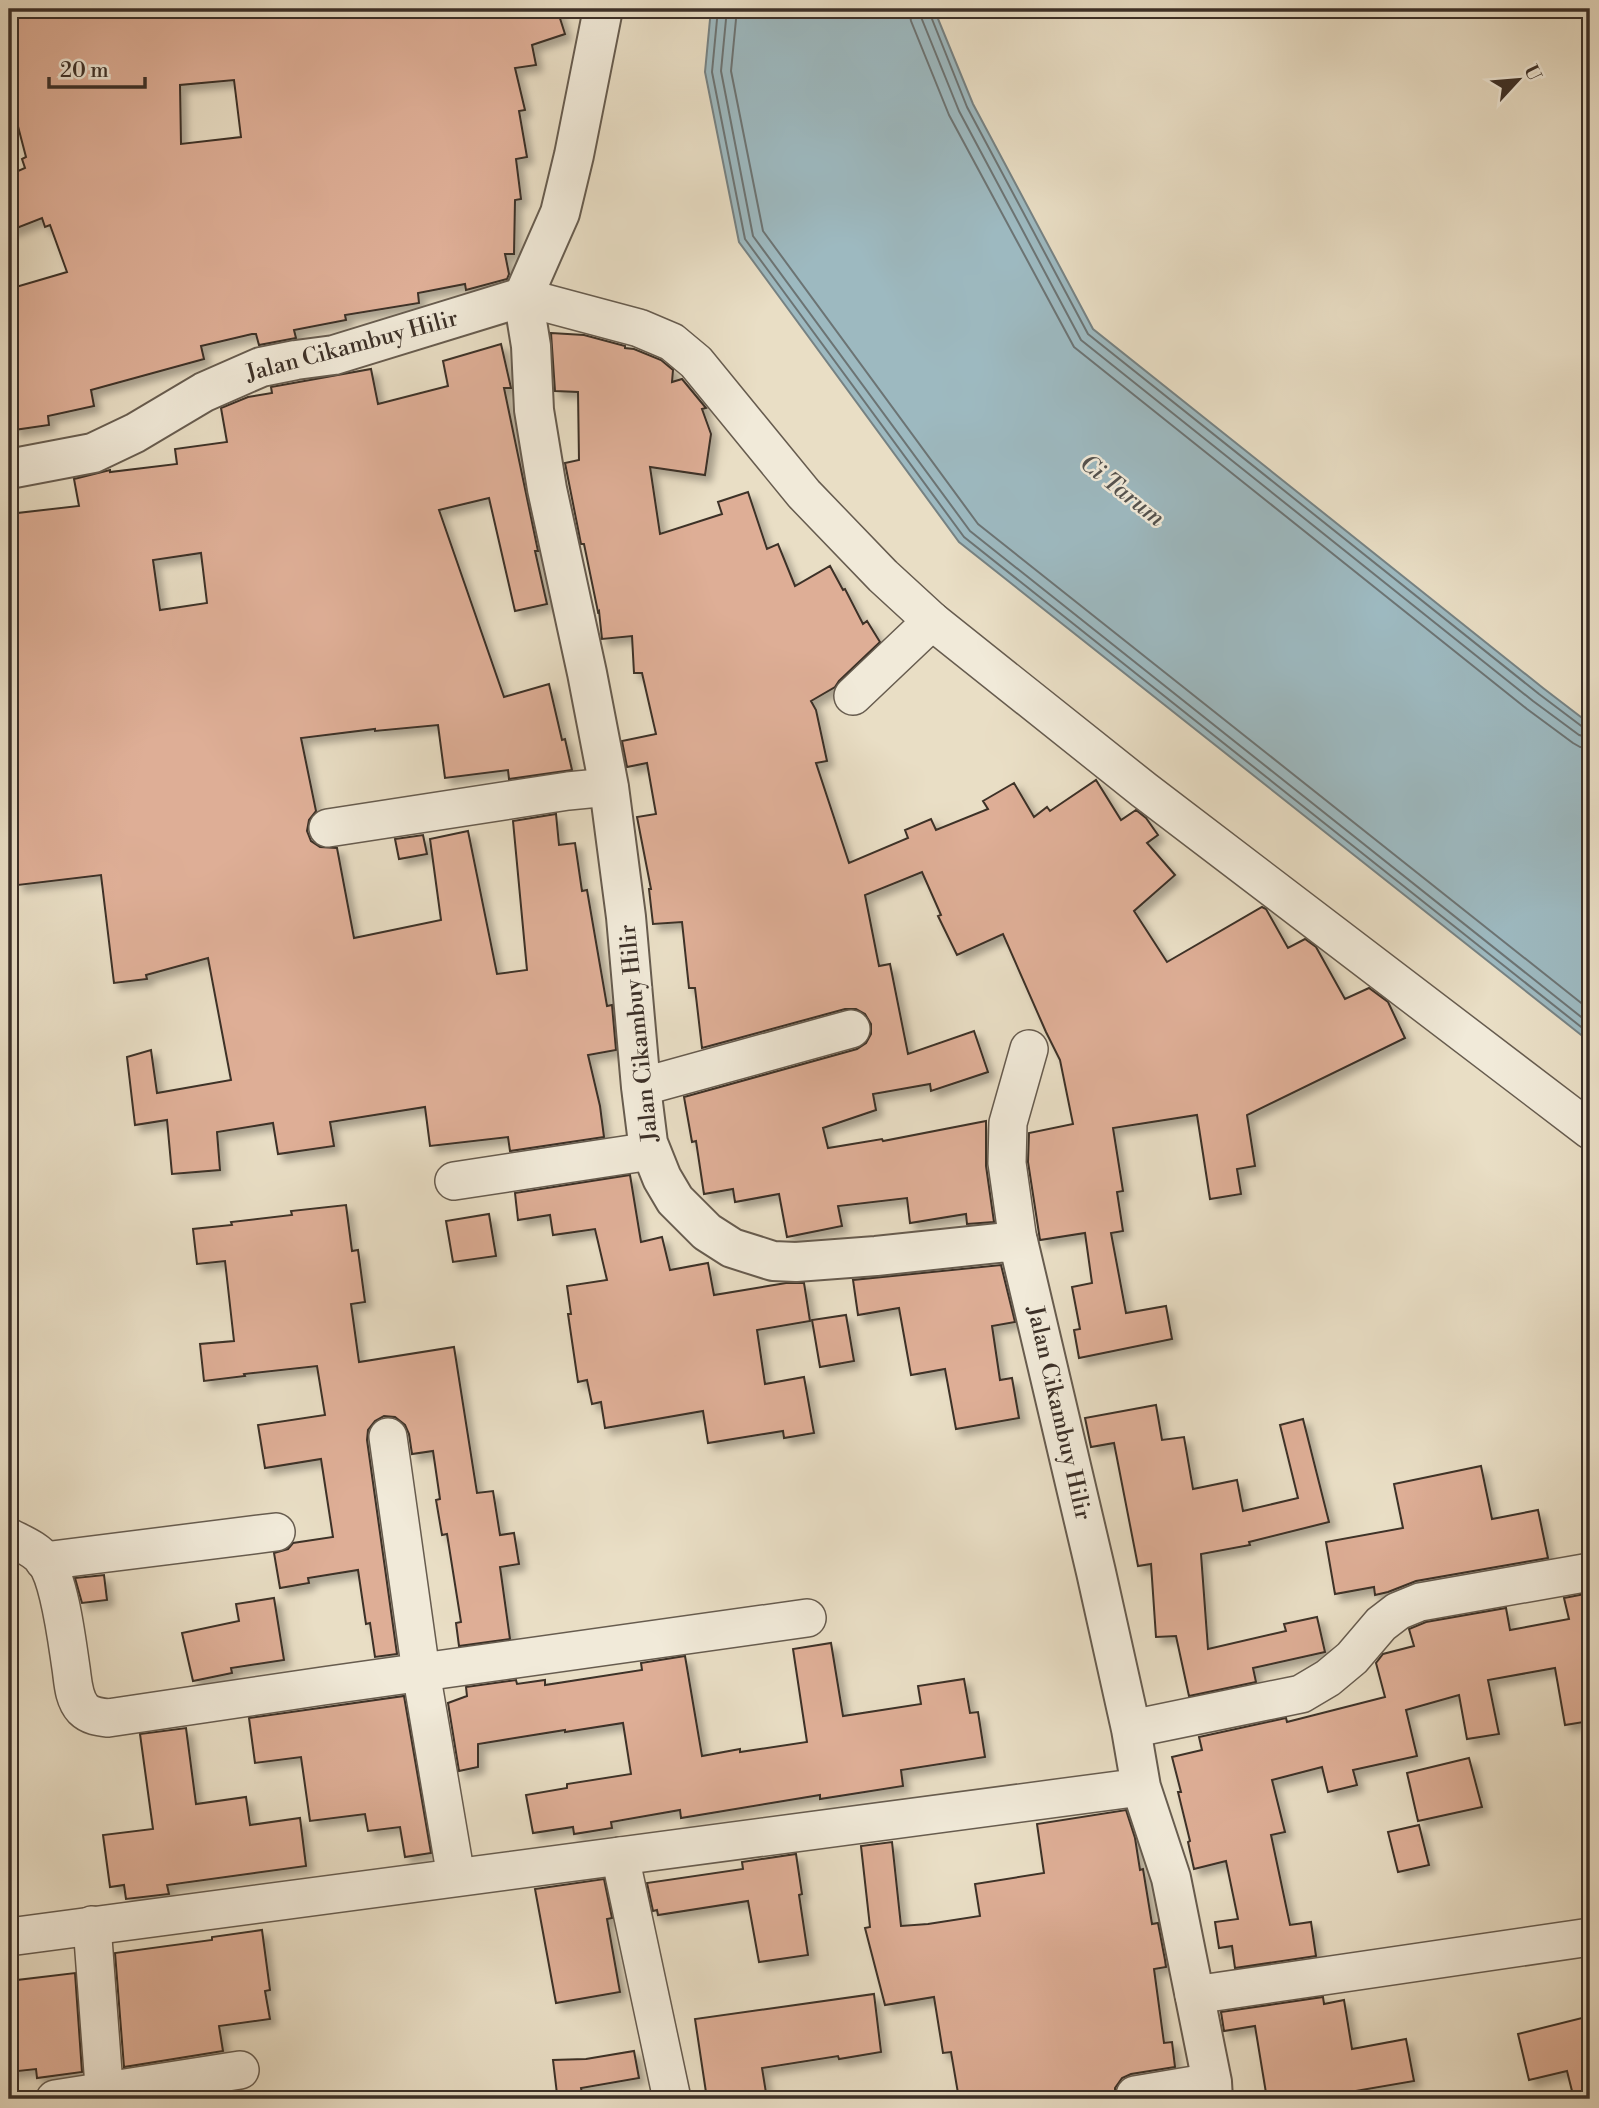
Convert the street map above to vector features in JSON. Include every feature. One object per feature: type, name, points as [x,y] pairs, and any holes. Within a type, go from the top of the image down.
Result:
[{"type":"street","points":[[603,9],[574,155],[559,213],[523,297],[639,328],[673,342],[682,349],[696,362],[804,494],[883,576],[932,621],[1144,790],[1590,1130]]},
{"type":"street","name":"Jalan Cikambuy Hilir","points":[[9,470],[93,453],[135,433],[204,392],[261,367],[334,355],[523,297],[531,346],[534,410],[547,489],[609,788],[626,917],[641,1087],[651,1151],[675,1200],[707,1232],[732,1248],[773,1261],[796,1262],[876,1256],[1018,1241],[1096,1572],[1142,1787],[1171,1878],[1212,2091]]},
{"type":"street","points":[[853,696],[932,621]]},
{"type":"street","points":[[328,828],[568,791],[609,788]]},
{"type":"street","points":[[641,1087],[851,1029]]},
{"type":"street","points":[[1018,1241],[1007,1163],[1008,1123],[1029,1049]]},
{"type":"street","points":[[454,1181],[651,1151]]},
{"type":"street","points":[[388,1437],[421,1671],[456,1877]]},
{"type":"street","points":[[44,1561],[276,1531]]},
{"type":"street","points":[[9,1537],[33,1550],[50,1570],[64,1622],[75,1694],[83,1709],[94,1716],[108,1718],[421,1671],[807,1618]]},
{"type":"street","points":[[1131,1729],[1301,1694],[1328,1678],[1352,1658],[1381,1624],[1398,1611],[1420,1602],[1590,1572]]},
{"type":"street","points":[[9,1937],[1142,1787]]},
{"type":"street","points":[[620,1856],[672,2099]]},
{"type":"street","points":[[92,1925],[105,2096]]},
{"type":"street","points":[[1194,1996],[1590,1937]]},
{"type":"street","points":[[55,2099],[105,2096],[240,2070]]},
{"type":"street","points":[[1135,2095],[1212,2091]]},
{"type":"water","name":"Ci Tarum","points":[[711,9],[934,9],[973,104],[1093,329],[1590,724],[1590,1042],[959,542],[739,242],[705,72]]},
{"type":"building","points":[[9,9],[107,9],[109,14],[134,9],[557,9],[565,34],[532,45],[536,65],[515,68],[525,110],[519,111],[527,157],[516,159],[521,199],[515,200],[514,254],[505,254],[509,274],[507,279],[466,290],[465,284],[418,293],[419,303],[345,315],[346,320],[294,330],[296,338],[259,345],[256,334],[252,334],[201,346],[204,359],[91,390],[94,406],[48,416],[49,425],[14,430],[9,395],[9,289],[67,272],[50,225],[45,227],[42,218],[9,231],[9,175],[25,168],[22,159],[26,157],[9,92]],"holes":[[[234,80],[241,137],[181,144],[180,85]]]},
{"type":"building","points":[[551,333],[584,335],[625,346],[661,360],[673,370],[672,382],[682,379],[706,408],[702,409],[711,434],[705,475],[650,467],[660,534],[722,514],[718,502],[748,492],[767,549],[778,544],[795,586],[830,566],[863,624],[867,621],[880,642],[835,687],[811,701],[816,710],[827,761],[816,763],[849,863],[908,838],[905,830],[931,819],[936,830],[988,809],[983,801],[1014,783],[1034,817],[1047,807],[1050,811],[1096,780],[1121,820],[1136,810],[1146,818],[1158,835],[1147,843],[1175,875],[1134,911],[1167,962],[1262,907],[1266,909],[1288,948],[1305,939],[1316,947],[1345,999],[1369,988],[1388,1002],[1405,1038],[1247,1115],[1255,1166],[1237,1169],[1241,1194],[1210,1199],[1197,1115],[1113,1128],[1123,1191],[1117,1192],[1123,1231],[1111,1233],[1126,1313],[1166,1306],[1172,1339],[1079,1358],[1074,1330],[1080,1329],[1072,1287],[1092,1283],[1085,1233],[1040,1240],[1028,1162],[1029,1133],[1073,1124],[1060,1060],[1003,934],[957,955],[938,916],[941,915],[922,872],[865,895],[879,966],[890,964],[908,1054],[974,1031],[988,1072],[931,1091],[930,1084],[873,1094],[876,1110],[823,1128],[828,1148],[882,1139],[883,1141],[986,1121],[986,1166],[994,1222],[967,1224],[966,1214],[910,1223],[907,1198],[838,1206],[842,1226],[787,1237],[779,1194],[735,1202],[733,1189],[704,1194],[696,1141],[692,1142],[684,1097],[857,1049],[866,1043],[871,1034],[871,1024],[865,1014],[856,1009],[845,1009],[702,1048],[695,988],[689,988],[682,922],[653,924],[651,889],[637,817],[656,814],[647,763],[627,767],[622,741],[656,734],[642,673],[634,673],[632,636],[602,639],[599,611],[584,544],[581,544],[565,463],[579,460],[578,392],[555,391]]},
{"type":"building","points":[[501,344],[511,388],[504,388],[547,604],[515,611],[489,498],[439,510],[504,697],[549,684],[572,770],[509,779],[508,770],[445,778],[438,725],[301,738],[316,811],[309,820],[307,831],[311,841],[320,847],[337,848],[354,938],[441,920],[430,839],[468,831],[497,974],[527,970],[513,821],[556,814],[559,845],[575,843],[582,891],[587,890],[607,1006],[612,1005],[616,1050],[588,1055],[604,1137],[510,1151],[508,1137],[430,1146],[425,1107],[330,1122],[334,1146],[278,1154],[273,1123],[217,1132],[220,1170],[172,1174],[167,1120],[135,1125],[127,1057],[151,1050],[157,1093],[231,1080],[208,958],[146,975],[147,979],[114,983],[101,875],[18,885],[9,790],[9,514],[79,506],[74,479],[110,470],[177,464],[175,449],[227,442],[221,408],[248,397],[272,393],[271,387],[371,369],[378,404],[448,386],[443,361]],"holes":[[[201,553],[207,603],[160,610],[153,560]]]},
{"type":"building","points":[[423,835],[427,854],[399,859],[395,839]]},
{"type":"building","points":[[630,1175],[641,1242],[662,1237],[670,1270],[708,1263],[714,1295],[786,1283],[804,1283],[810,1321],[757,1330],[765,1384],[804,1377],[814,1433],[784,1438],[783,1431],[708,1443],[703,1411],[605,1428],[601,1402],[592,1404],[587,1380],[578,1382],[568,1314],[571,1314],[567,1286],[607,1280],[595,1229],[553,1235],[550,1215],[518,1220],[515,1193]]},
{"type":"building","points":[[346,1205],[352,1251],[358,1250],[365,1302],[351,1304],[359,1362],[454,1347],[477,1493],[493,1491],[500,1535],[514,1533],[519,1564],[500,1567],[510,1639],[459,1646],[456,1623],[461,1622],[447,1534],[442,1535],[436,1500],[440,1499],[433,1451],[412,1454],[405,1425],[395,1417],[384,1416],[375,1421],[368,1430],[367,1440],[397,1654],[375,1657],[370,1623],[366,1624],[358,1570],[308,1578],[309,1583],[280,1588],[274,1553],[288,1549],[293,1543],[333,1537],[321,1459],[265,1468],[258,1425],[325,1415],[317,1366],[204,1381],[200,1344],[234,1341],[225,1261],[197,1264],[193,1229],[292,1215],[291,1211]]},
{"type":"building","points":[[489,1214],[496,1256],[453,1262],[446,1221]]},
{"type":"building","points":[[1001,1265],[1015,1322],[992,1326],[1000,1380],[1012,1378],[1019,1418],[956,1429],[945,1369],[911,1375],[899,1308],[858,1315],[853,1280]]},
{"type":"building","points":[[846,1315],[854,1361],[820,1367],[812,1320]]},
{"type":"building","points":[[1156,1405],[1162,1440],[1184,1437],[1193,1489],[1237,1480],[1243,1511],[1298,1498],[1280,1425],[1303,1419],[1329,1522],[1249,1542],[1250,1545],[1201,1554],[1208,1649],[1286,1631],[1284,1624],[1317,1617],[1325,1652],[1253,1668],[1256,1682],[1189,1696],[1176,1636],[1156,1637],[1151,1564],[1138,1566],[1114,1443],[1091,1447],[1085,1418]]},
{"type":"building","points":[[1481,1466],[1492,1519],[1538,1510],[1548,1558],[1416,1581],[1375,1595],[1374,1587],[1335,1594],[1326,1542],[1403,1528],[1394,1484]]},
{"type":"building","points":[[104,1575],[107,1600],[82,1603],[75,1578]]},
{"type":"building","points":[[1590,1593],[1590,1721],[1565,1725],[1555,1668],[1488,1680],[1499,1734],[1467,1739],[1459,1695],[1406,1710],[1417,1756],[1353,1770],[1357,1785],[1328,1792],[1322,1767],[1272,1780],[1285,1832],[1271,1835],[1290,1925],[1311,1922],[1316,1956],[1235,1968],[1232,1946],[1219,1948],[1215,1922],[1238,1919],[1226,1861],[1194,1869],[1172,1757],[1202,1750],[1199,1737],[1286,1718],[1287,1722],[1385,1697],[1376,1663],[1383,1654],[1414,1646],[1409,1629],[1426,1622],[1506,1608],[1510,1630],[1569,1619],[1564,1598]]},
{"type":"building","points":[[274,1598],[284,1660],[231,1668],[232,1673],[193,1681],[182,1633],[239,1621],[236,1604]]},
{"type":"building","points":[[831,1643],[843,1716],[921,1704],[918,1686],[964,1679],[970,1713],[978,1712],[985,1757],[901,1770],[903,1786],[820,1799],[820,1795],[681,1818],[680,1810],[611,1822],[612,1828],[574,1834],[573,1827],[533,1833],[526,1795],[567,1788],[567,1784],[631,1774],[623,1723],[478,1744],[478,1767],[459,1771],[448,1703],[467,1696],[466,1687],[516,1680],[517,1684],[545,1680],[545,1685],[642,1670],[641,1663],[685,1656],[702,1756],[807,1742],[793,1649]]},
{"type":"building","points":[[404,1696],[431,1853],[405,1857],[400,1827],[368,1831],[365,1814],[310,1821],[301,1757],[255,1763],[249,1718]]},
{"type":"building","points":[[186,1728],[196,1804],[246,1797],[250,1825],[300,1818],[306,1866],[167,1885],[169,1894],[126,1899],[124,1885],[110,1887],[103,1835],[153,1829],[140,1734]]},
{"type":"building","points":[[1469,1758],[1482,1807],[1418,1821],[1407,1773]]},
{"type":"building","points":[[1126,1810],[1135,1838],[1140,1870],[1143,1869],[1152,1924],[1158,1923],[1166,1967],[1154,1969],[1164,2043],[1172,2042],[1175,2067],[1122,2078],[1115,2088],[1115,2099],[959,2099],[951,2052],[943,2053],[934,1997],[885,2005],[865,1928],[870,1927],[861,1846],[892,1842],[901,1926],[928,1924],[980,1916],[975,1884],[1044,1873],[1037,1824]]},
{"type":"building","points":[[1419,1825],[1429,1865],[1398,1872],[1388,1832]]},
{"type":"building","points":[[796,1854],[808,1955],[759,1962],[748,1901],[658,1915],[657,1910],[653,1911],[647,1883],[743,1869],[742,1862]]},
{"type":"building","points":[[604,1879],[612,1918],[607,1919],[620,1992],[556,2003],[535,1889]]},
{"type":"building","points":[[262,1930],[270,1990],[265,1991],[270,2019],[219,2026],[223,2051],[124,2067],[115,1953],[212,1940],[212,1937]]},
{"type":"building","points":[[75,1973],[82,2072],[37,2078],[36,2069],[9,2072],[9,1981]]},
{"type":"building","points":[[874,1994],[881,2052],[762,2068],[767,2099],[707,2099],[695,2019]]},
{"type":"building","points":[[1323,1997],[1324,2004],[1344,2000],[1352,2049],[1406,2039],[1414,2081],[1332,2095],[1333,2099],[1267,2099],[1255,2026],[1224,2031],[1221,2012]]},
{"type":"building","points":[[1590,2016],[1590,2099],[1574,2099],[1567,2071],[1529,2080],[1518,2034]]},
{"type":"building","points":[[634,2051],[639,2078],[581,2088],[582,2093],[557,2094],[553,2060],[586,2059]]}]
